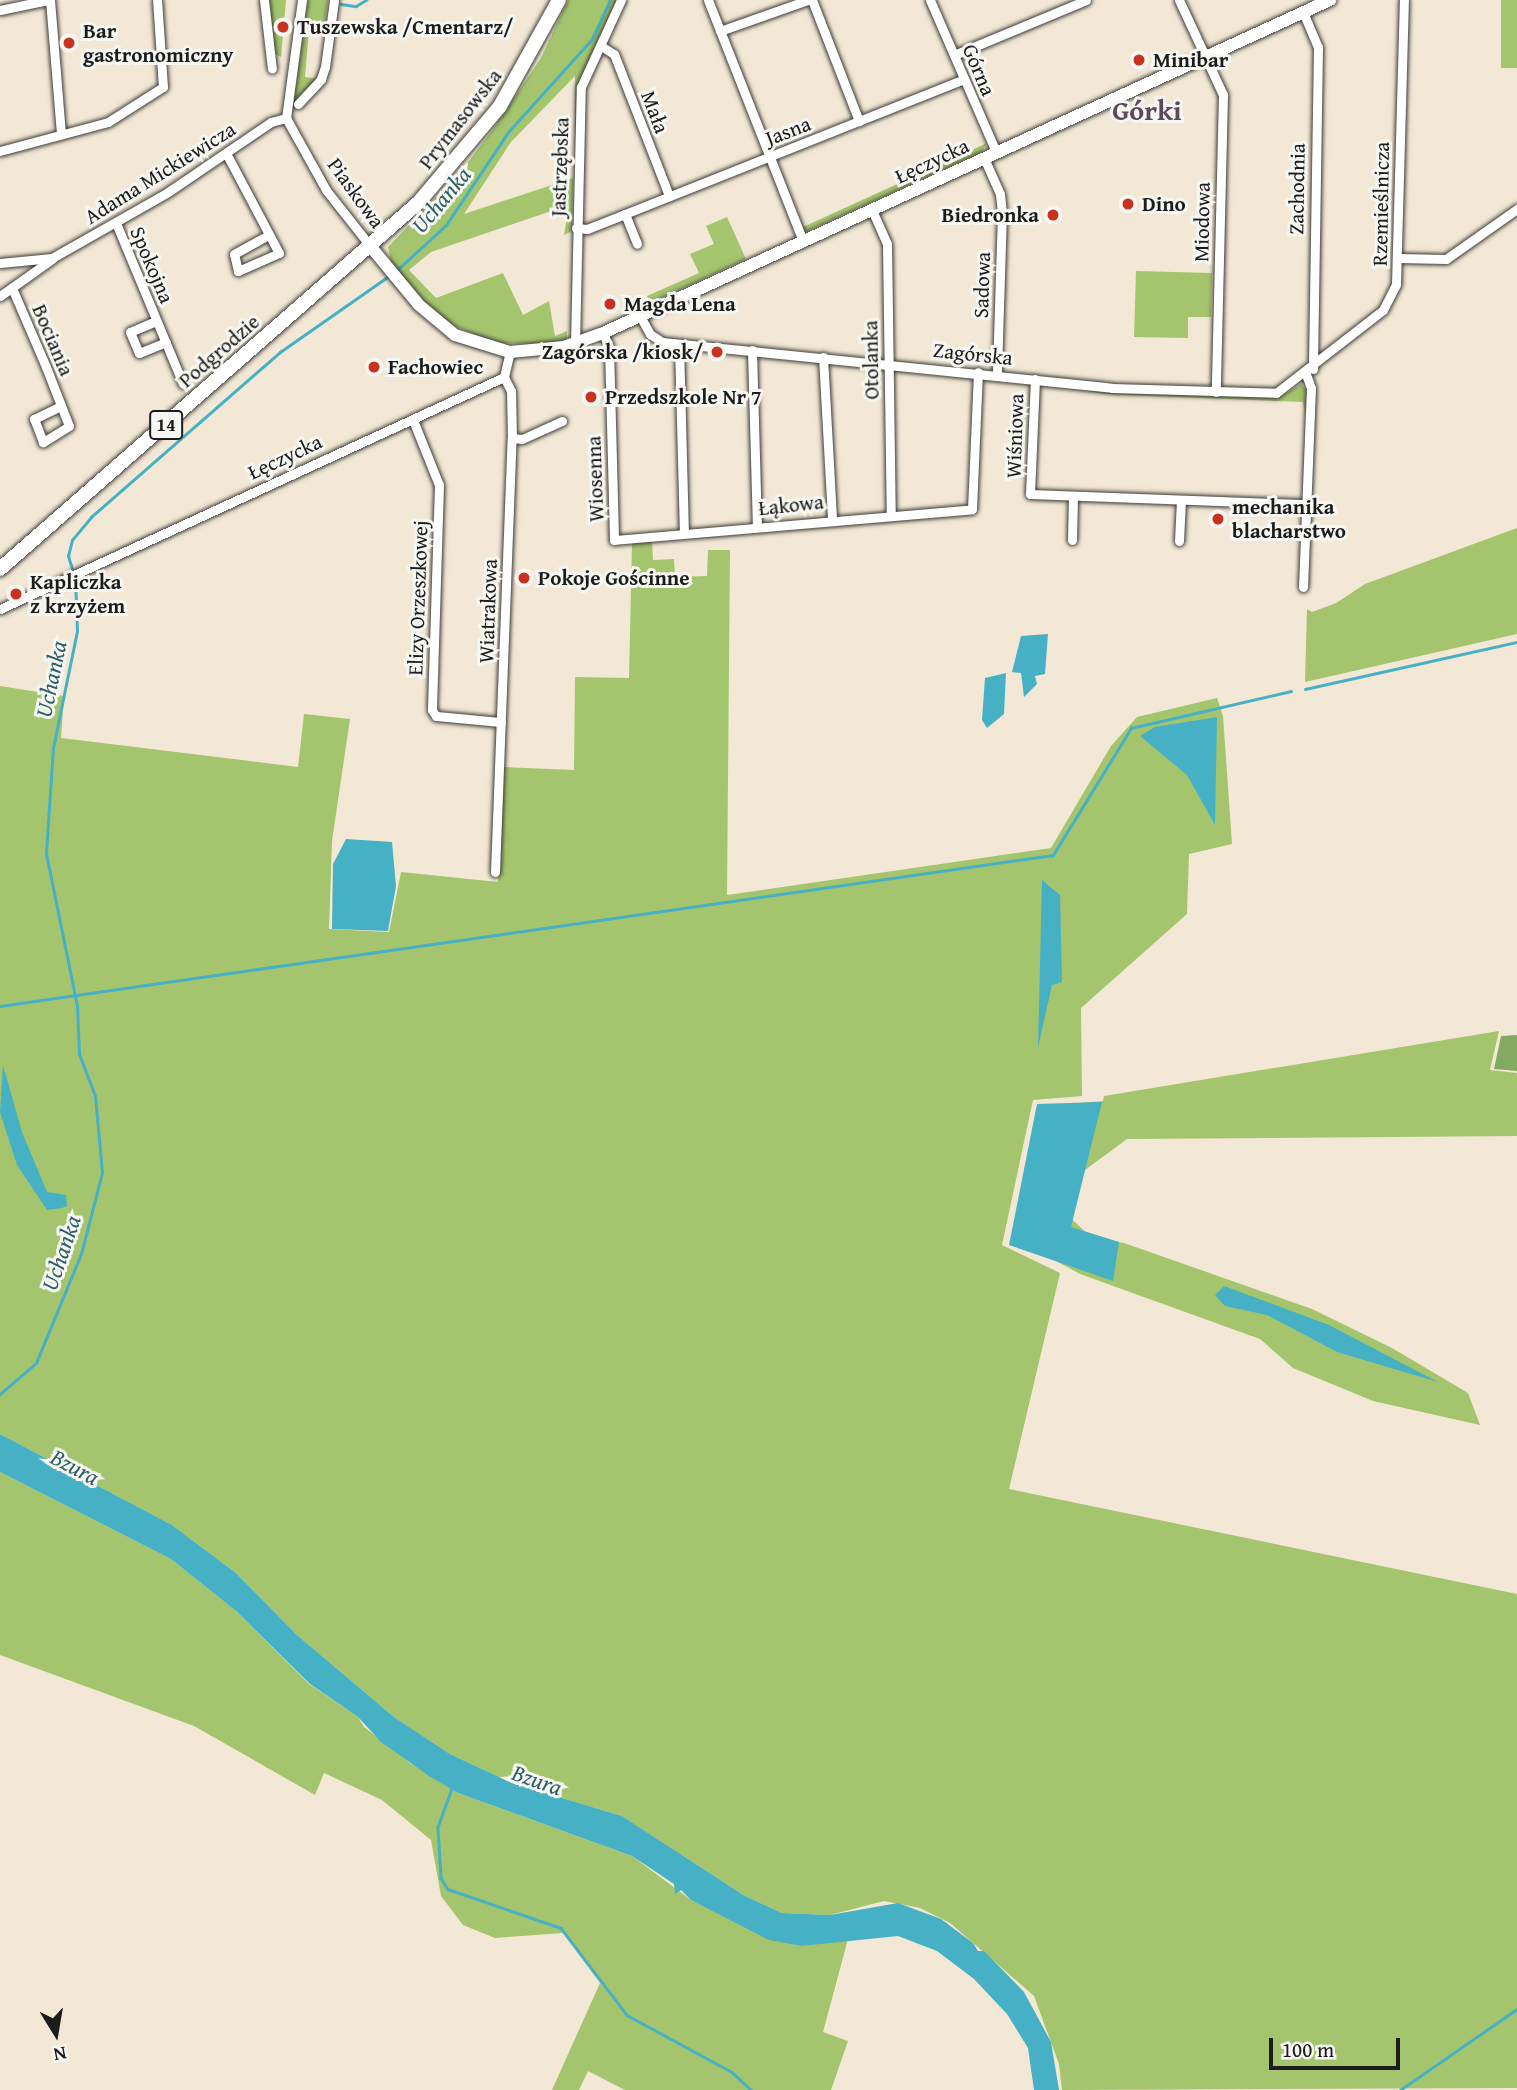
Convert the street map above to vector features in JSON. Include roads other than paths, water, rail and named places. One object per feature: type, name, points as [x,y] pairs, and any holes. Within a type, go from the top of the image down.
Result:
[{"type":"main road","name":"Prymasowska","points":[[371,247],[419,202],[482,130],[522,73],[559,0]]},
{"type":"main road","name":"Łęczycka","points":[[547,351],[603,333],[1330,0]]},
{"type":"main road","name":"Piaskowa","points":[[371,247],[428,314],[456,335],[510,352],[547,351]]},
{"type":"main road","name":"Podgrodzie","points":[[0,569],[371,247]]},
{"type":"street","points":[[0,10],[49,0],[61,135]]},
{"type":"street","points":[[0,151],[108,122],[163,87],[157,0]]},
{"type":"street","points":[[264,0],[272,69]]},
{"type":"street","points":[[286,118],[302,0]]},
{"type":"street","points":[[298,104],[321,79],[326,67],[334,0]]},
{"type":"street","name":"Jastrzębska","points":[[575,344],[581,87],[621,0]]},
{"type":"street","points":[[708,0],[803,241]]},
{"type":"street","points":[[720,31],[810,0],[859,121]]},
{"type":"street","name":"Górna","points":[[930,0],[964,79],[990,155]]},
{"type":"street","points":[[954,55],[1086,0]]},
{"type":"street","name":"Miodowa","points":[[1179,0],[1223,95],[1216,392]]},
{"type":"street","name":"Rzemieślnicza","points":[[1310,371],[1387,306],[1396,284],[1404,0]]},
{"type":"street","name":"Zachodnia","points":[[1303,12],[1318,47],[1311,388],[1303,587]]},
{"type":"street","name":"Mała","points":[[601,46],[614,54],[669,196]]},
{"type":"street","name":"Jasna","points":[[576,228],[587,229],[964,79]]},
{"type":"street","name":"Adama Mickiewicza","points":[[0,296],[52,258],[116,223],[271,122],[286,118]]},
{"type":"street","name":"Piaskowa","points":[[286,118],[326,190],[371,247]]},
{"type":"street","points":[[226,153],[278,254],[238,271],[234,254],[268,235]]},
{"type":"street","name":"Sadowa","points":[[990,155],[1002,212],[997,374]]},
{"type":"street","points":[[1397,258],[1446,259],[1517,209]]},
{"type":"street","name":"Otolanka","points":[[872,210],[887,244],[891,514]]},
{"type":"street","points":[[625,214],[637,244]]},
{"type":"street","name":"Spokojna","points":[[116,223],[183,384]]},
{"type":"street","name":"Adama Mickiewicza","points":[[0,264],[52,258]]},
{"type":"street","name":"Bociania","points":[[12,288],[61,406]]},
{"type":"street","name":"Zagórska","points":[[640,316],[655,339],[679,344],[1035,379],[1216,392],[1276,393],[1310,371]]},
{"type":"street","name":"Spokojna","points":[[156,321],[130,332],[139,353],[166,342]]},
{"type":"street","name":"Wiosenna","points":[[603,333],[608,347],[614,540]]},
{"type":"street","points":[[679,344],[684,533]]},
{"type":"street","points":[[752,351],[757,526]]},
{"type":"street","name":"Wiatrakowa","points":[[495,872],[512,439],[511,391],[505,377],[510,352]]},
{"type":"street","points":[[822,357],[832,518]]},
{"type":"street","name":"Łąkowa","points":[[614,540],[832,518],[972,509],[978,372]]},
{"type":"street","name":"Łęczycka","points":[[0,608],[505,377]]},
{"type":"street","name":"Wiśniowa","points":[[1035,379],[1030,494],[1307,505]]},
{"type":"street","name":"Elizy Orzeszkowej","points":[[413,420],[439,485],[432,710],[436,716],[501,722]]},
{"type":"street","points":[[512,439],[522,439],[562,421]]},
{"type":"street","points":[[1072,540],[1073,496]]},
{"type":"street","points":[[1179,541],[1181,500]]},
{"type":"water","points":[[1048,634],[1045,674],[1035,676],[1037,684],[1024,697],[1021,673],[1012,672],[1021,636]]},
{"type":"water","points":[[1006,673],[1004,714],[987,728],[982,720],[985,678]]},
{"type":"water","points":[[1217,717],[1215,825],[1187,775],[1140,736],[1155,727]]},
{"type":"water","points":[[346,839],[392,842],[396,886],[388,931],[332,929],[333,864]]},
{"type":"water","points":[[1042,880],[1060,895],[1062,982],[1052,985],[1038,1048]]},
{"type":"water","points":[[3,1065],[22,1132],[47,1192],[66,1195],[67,1206],[47,1210],[17,1165],[0,1112]]},
{"type":"water","points":[[1102,1102],[1071,1227],[1119,1242],[1113,1281],[1009,1245],[1037,1104]]},
{"type":"water","points":[[1224,1286],[1329,1325],[1438,1382],[1337,1352],[1267,1315],[1225,1306],[1215,1295]]},
{"type":"water","points":[[0,1434],[172,1525],[236,1573],[297,1635],[394,1717],[450,1754],[512,1783],[622,1816],[745,1896],[782,1913],[830,1915],[898,1903],[941,1919],[973,1943],[978,1951],[984,1951],[1024,1992],[1051,2042],[1059,2090],[1034,2090],[1028,2048],[1007,2014],[974,1979],[937,1951],[898,1936],[801,1946],[769,1940],[691,1900],[681,1890],[675,1894],[674,1884],[632,1856],[458,1793],[429,1776],[381,1742],[358,1717],[310,1684],[236,1611],[171,1559],[0,1472]]},
{"type":"waterway","points":[[341,4],[356,6],[366,0]]},
{"type":"waterway","name":"Uchanka","points":[[395,272],[446,225],[509,131],[592,39],[610,0]]},
{"type":"waterway","name":"Uchanka","points":[[0,1394],[36,1363],[81,1254],[102,1173],[95,1096],[79,1054],[77,1006],[46,853],[53,748],[77,631],[75,579],[68,556],[72,540],[91,517],[280,352],[389,276]]},
{"type":"waterway","points":[[1305,689],[1517,642]]},
{"type":"waterway","points":[[0,1006],[1053,855],[1131,728],[1291,691]]},
{"type":"waterway","points":[[453,1786],[438,1827],[441,1878],[448,1889],[561,1928],[627,2015],[732,2072],[751,2090]]},
{"type":"waterway","points":[[1400,2090],[1517,2009]]},
{"type":"place","name":"Tuszewska /Cmentarz/","points":[[283,27]]},
{"type":"place","name":"Bar gastronomiczny","points":[[69,43]]},
{"type":"place","name":"Minibar","points":[[1139,60]]},
{"type":"place","name":"Dino","points":[[1128,204]]},
{"type":"place","name":"Biedronka","points":[[1053,215]]},
{"type":"place","name":"Magda Lena","points":[[610,304]]},
{"type":"place","name":"Zagórska /kiosk/","points":[[717,352]]},
{"type":"place","name":"Fachowiec","points":[[374,367]]},
{"type":"place","name":"Przedszkole Nr 7","points":[[591,397]]},
{"type":"place","name":"mechanika blacharstwo","points":[[1218,519]]},
{"type":"place","name":"Pokoje Gościnne","points":[[524,578]]},
{"type":"place","name":"Kapliczka z krzyżem","points":[[16,594]]},
{"type":"district","name":"Górki","points":[[1147,110]]},
{"type":"water label","name":"Bzura","points":[[75,1467]]},
{"type":"water label","name":"Bzura","points":[[537,1780]]}]
